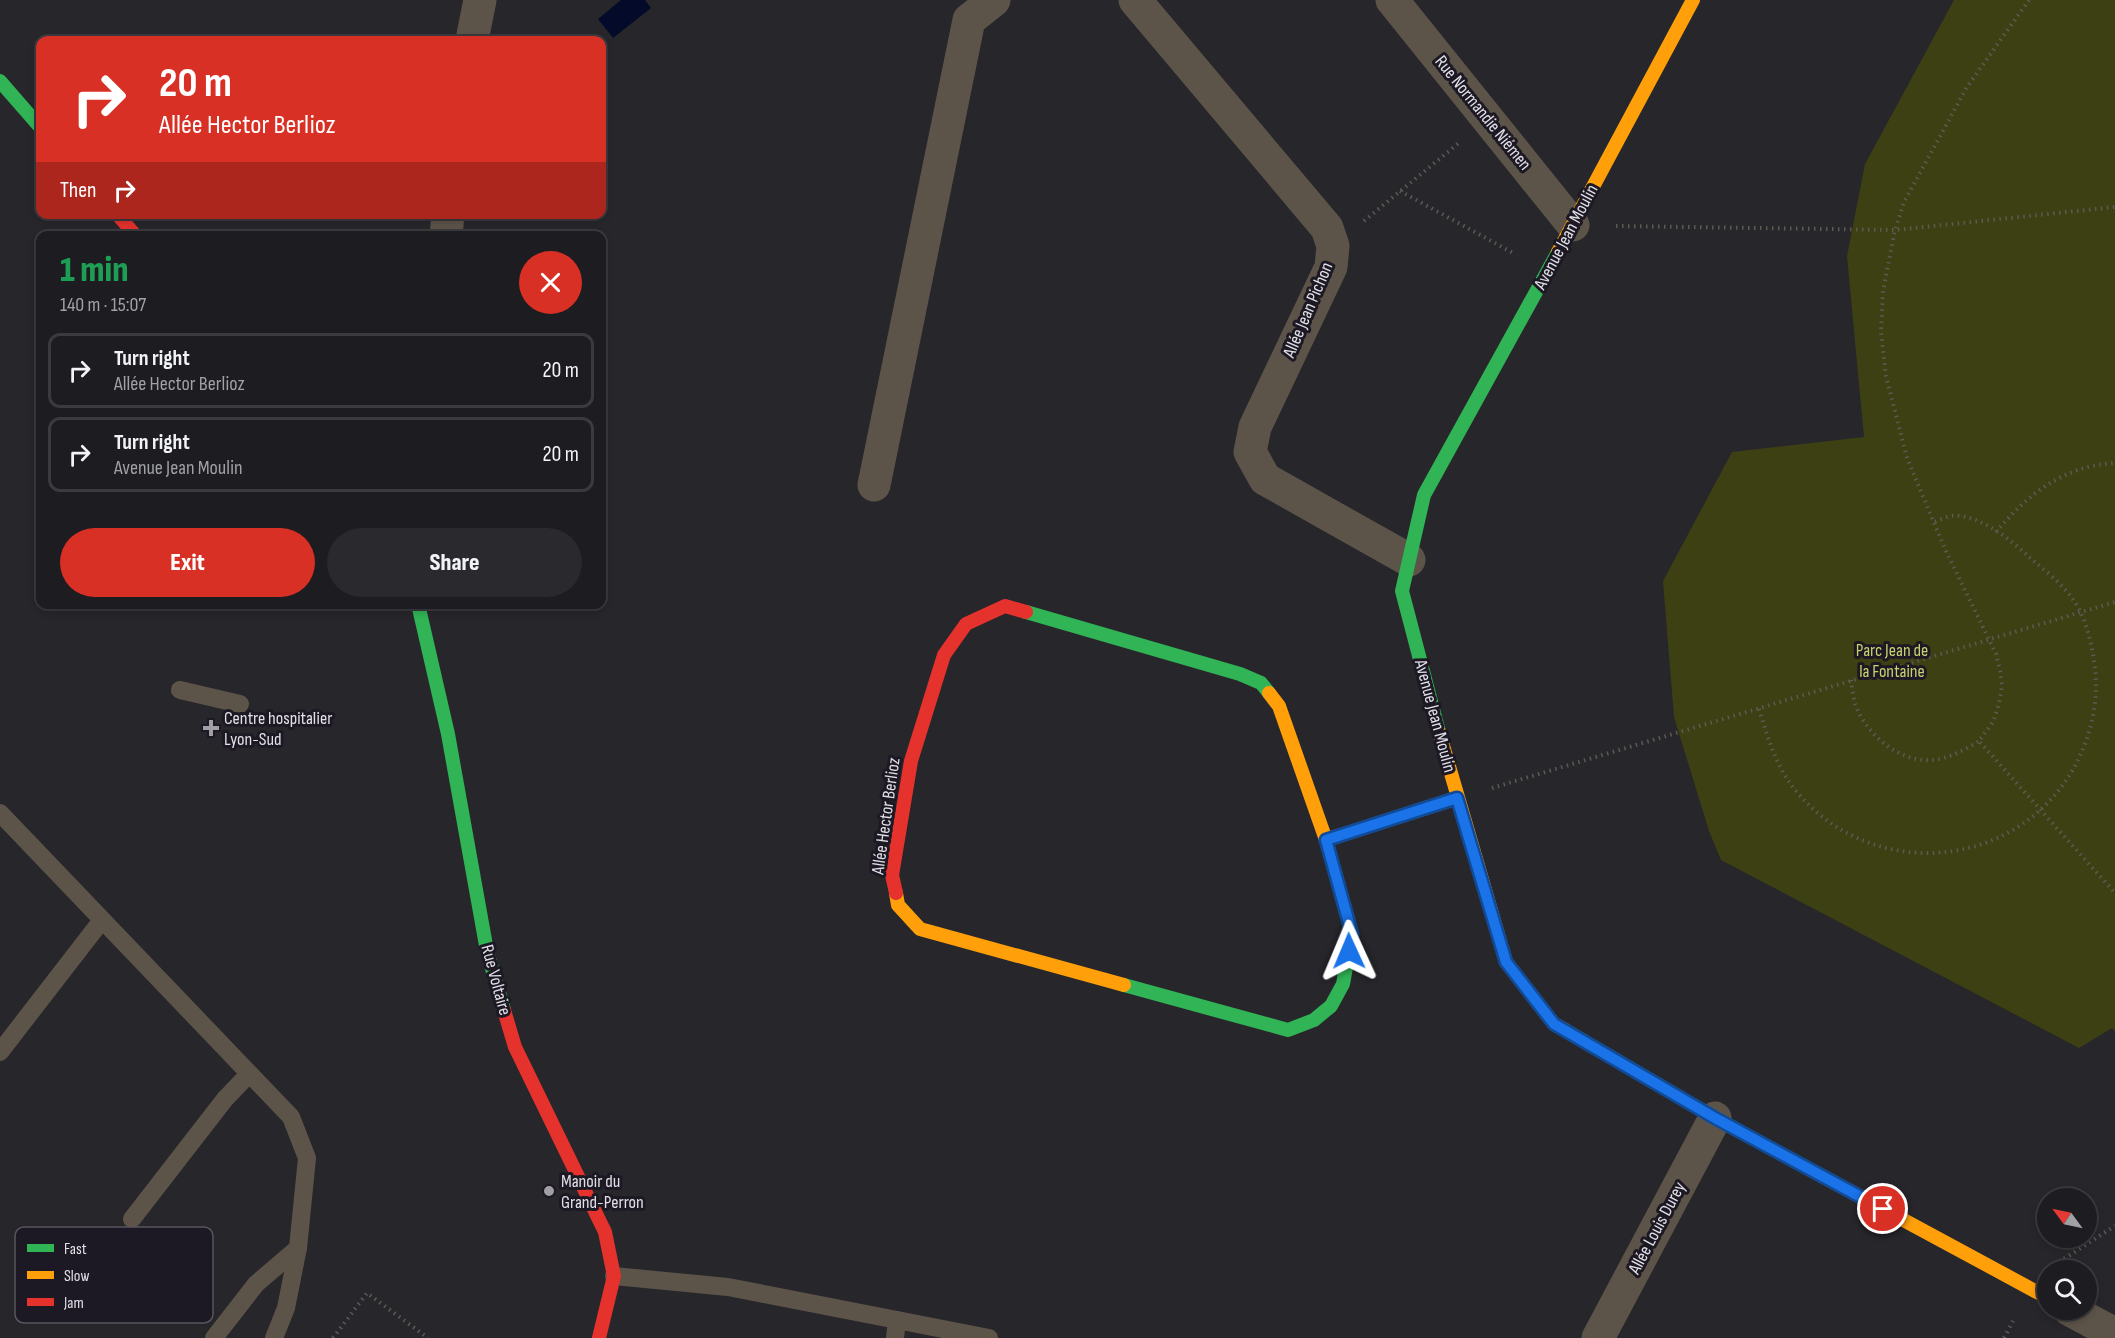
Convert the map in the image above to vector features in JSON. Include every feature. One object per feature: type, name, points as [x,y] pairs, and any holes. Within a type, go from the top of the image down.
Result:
[{"type":"street","points":[[473,36],[480,0]]},
{"type":"street","points":[[874,485],[969,20],[994,0]]},
{"type":"street","name":"Allée Jean Pichon","points":[[1135,0],[1328,228],[1333,246],[1331,267],[1255,427],[1250,452],[1264,479],[1409,560]]},
{"type":"street","name":"Rue Normandie Niémen","points":[[1392,0],[1573,225]]},
{"type":"street","name":"Avenue Jean Moulin","points":[[1693,0],[1548,272],[1424,495],[1402,591],[1457,798],[1506,962],[1554,1024],[1715,1118],[2037,1292]]},
{"type":"street","points":[[0,81],[36,122]]},
{"type":"street","points":[[121,219],[132,231]]},
{"type":"street","name":"Allée Hector Berlioz","points":[[1005,606],[1240,674],[1261,683],[1280,706],[1326,840],[1352,934],[1343,984],[1331,1006],[1314,1020],[1288,1030],[920,929],[898,905],[892,875],[911,761],[944,655],[966,624],[1005,606]]},
{"type":"street","name":"Rue Voltaire","points":[[419,609],[448,735],[486,951],[514,1047],[605,1232],[614,1276],[600,1338]]},
{"type":"street","points":[[1326,840],[1457,798]]},
{"type":"street","name":"Allée Louis Durey","points":[[1598,1338],[1715,1118]]},
{"type":"street","points":[[2089,1320],[2115,1334]]},
{"type":"lane","points":[[180,690],[240,704]]},
{"type":"lane","points":[[0,813],[291,1117],[307,1158],[298,1248],[286,1308],[273,1338]]},
{"type":"lane","points":[[0,1052],[102,920]]},
{"type":"lane","points":[[132,1219],[225,1099],[249,1074]]},
{"type":"lane","points":[[214,1338],[256,1284],[298,1248]]},
{"type":"lane","points":[[614,1276],[728,1287],[896,1329],[989,1338]]},
{"type":"path","points":[[1851,680],[1856,704],[1865,722],[1878,738],[1907,756],[1925,760],[1961,753],[1979,741],[1993,722],[2002,686],[1996,654],[1934,522],[1907,458],[1886,376],[1881,332],[1883,291],[1895,230],[1904,202],[1967,87],[2029,0]]},
{"type":"path","points":[[1333,246],[1488,120]]},
{"type":"path","points":[[1400,191],[1548,272]]},
{"type":"path","points":[[1573,225],[1895,230],[2115,207]]},
{"type":"path","points":[[1996,532],[2027,498],[2050,482],[2087,468],[2115,463]]},
{"type":"path","points":[[1759,709],[1774,756],[1795,790],[1822,816],[1865,842],[1899,851],[1935,853],[1969,849],[2001,837],[2040,811],[2053,798],[2071,772],[2088,738],[2092,723],[2096,671],[2089,635],[2080,612],[2063,589],[2018,546],[1996,532],[1983,524],[1959,515],[1934,522]]},
{"type":"path","points":[[1457,798],[2115,602]]},
{"type":"path","points":[[1979,741],[2115,893]]},
{"type":"path","points":[[2063,1260],[2115,1226]]},
{"type":"path","points":[[333,1338],[368,1293],[428,1338]]},
{"type":"green space","name":"Parc Jean de la Fontaine","points":[[1954,0],[2115,0],[2115,1031],[2112,1028],[2079,1048],[1721,860],[1709,831],[1674,717],[1663,581],[1732,452],[1864,437],[1847,256],[1865,164]]},
{"type":"water","points":[[621,0],[645,0],[651,8],[613,38],[598,19]]},
{"type":"traffic: fast","points":[[0,81],[36,122]]},
{"type":"traffic: fast","points":[[1439,732],[1402,591],[1424,495],[1558,252]]},
{"type":"traffic: fast","points":[[419,609],[448,734],[487,951],[504,1010]]},
{"type":"traffic: fast","points":[[1026,612],[1240,674],[1261,683],[1269,693]]},
{"type":"traffic: fast","points":[[1124,985],[1288,1030],[1314,1020],[1331,1006],[1343,984],[1352,934],[1326,840]]},
{"type":"traffic: fast","points":[[1565,1030],[1715,1118],[1822,1176]]},
{"type":"traffic: slow","points":[[1558,252],[1693,0]]},
{"type":"traffic: slow","points":[[1269,693],[1279,706],[1326,840],[1457,798]]},
{"type":"traffic: slow","points":[[1439,732],[1506,962],[1554,1024],[1565,1030]]},
{"type":"traffic: slow","points":[[896,893],[898,905],[920,929],[1124,985]]},
{"type":"traffic: slow","points":[[1822,1176],[2037,1292]]},
{"type":"traffic: jam","points":[[121,219],[132,231]]},
{"type":"traffic: jam","points":[[896,893],[892,875],[911,761],[944,655],[966,624],[1005,606],[1026,612]]},
{"type":"traffic: jam","points":[[504,1010],[515,1047],[605,1232],[614,1276],[599,1338]]},
{"type":"place","name":"Centre hospitalier Lyon-Sud","points":[[211,728]]},
{"type":"place","name":"Manoir du Grand-Perron","points":[[549,1191]]},
{"type":"route","points":[[1349,951],[1352,934],[1326,840],[1457,798],[1506,962],[1554,1024],[1715,1118],[1883,1209]]}]
